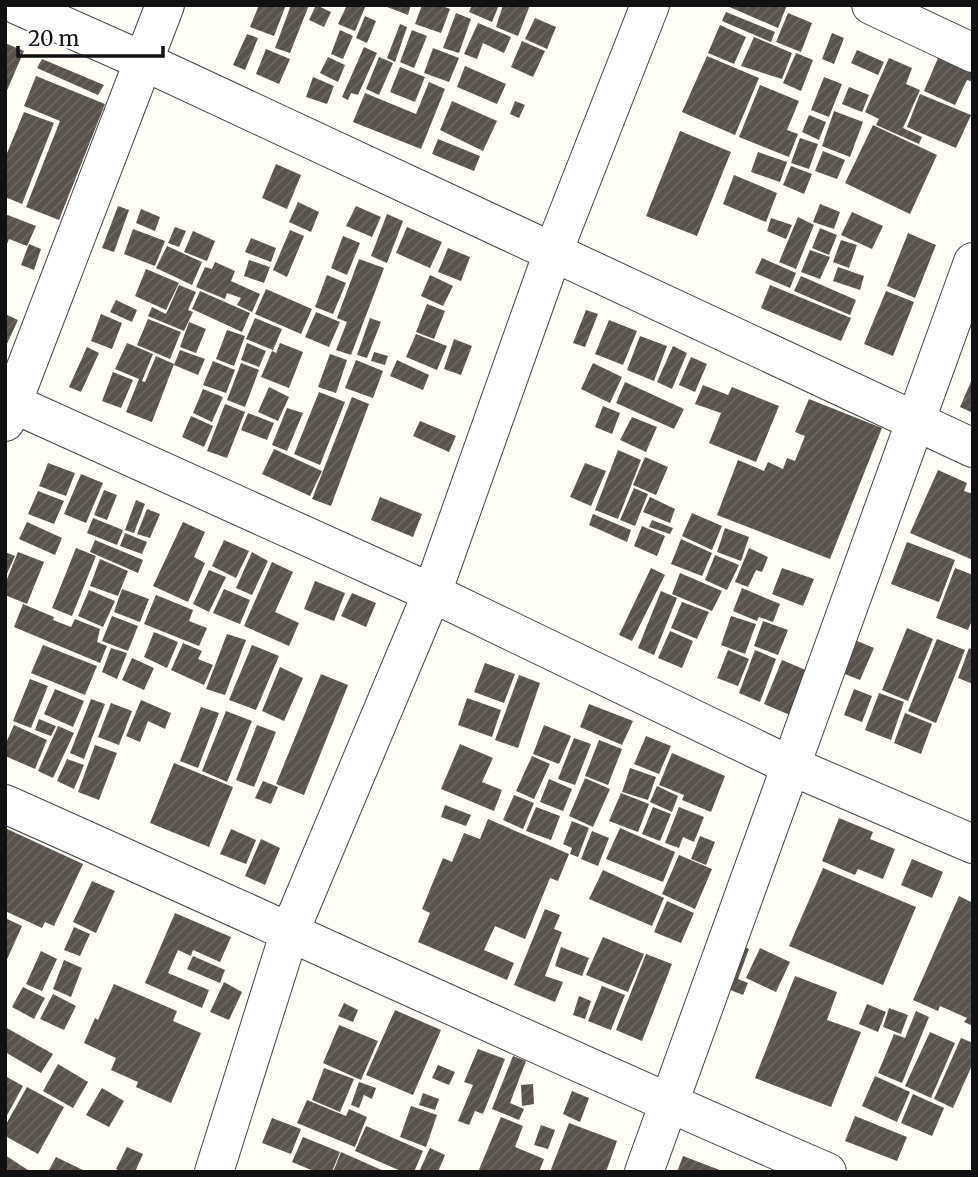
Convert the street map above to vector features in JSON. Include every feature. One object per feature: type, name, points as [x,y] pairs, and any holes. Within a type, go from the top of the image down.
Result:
[{"type":"street","points":[[17,5],[143,61],[973,448]]},
{"type":"street","points":[[164,5],[8,408],[432,593],[789,765],[973,844]]},
{"type":"street","points":[[214,1172],[290,931],[432,593],[553,252],[650,5]]},
{"type":"street","points":[[871,5],[973,53]]},
{"type":"street","points":[[644,1172],[973,262]]},
{"type":"street","points":[[5,804],[669,1104],[827,1172]]},
{"type":"building","points":[[259,5],[286,5],[274,36],[250,27]]},
{"type":"building","points":[[291,5],[309,5],[290,53],[275,48]]},
{"type":"building","points":[[316,5],[331,12],[324,27],[309,20]]},
{"type":"building","points":[[347,5],[366,5],[355,31],[338,24]]},
{"type":"building","points":[[382,5],[411,5],[408,15]]},
{"type":"building","points":[[422,5],[440,5],[450,9],[441,33],[415,24]]},
{"type":"building","points":[[472,5],[499,5],[492,22],[469,12]]},
{"type":"building","points":[[503,5],[530,5],[518,36],[496,27]]},
{"type":"building","points":[[725,5],[787,5],[778,28]]},
{"type":"building","points":[[726,12],[775,32],[771,42],[722,21]]},
{"type":"building","points":[[456,13],[471,19],[459,53],[443,48]]},
{"type":"building","points":[[788,13],[812,23],[801,52],[776,42]]},
{"type":"building","points":[[365,16],[376,21],[367,43],[356,38]]},
{"type":"building","points":[[535,18],[556,27],[547,49],[525,39]]},
{"type":"building","points":[[478,23],[511,37],[504,53],[483,43],[477,59],[464,54]]},
{"type":"building","points":[[400,24],[407,27],[395,62],[387,58]]},
{"type":"building","points":[[720,25],[746,37],[734,64],[708,53]]},
{"type":"building","points":[[340,30],[353,36],[343,59],[331,54]]},
{"type":"building","points":[[412,30],[427,36],[414,68],[400,62]]},
{"type":"building","points":[[832,33],[844,38],[834,64],[822,59]]},
{"type":"building","points":[[247,34],[258,38],[245,70],[233,65]]},
{"type":"building","points":[[754,37],[792,53],[782,79],[741,66]]},
{"type":"building","points":[[522,41],[545,51],[533,77],[511,67]]},
{"type":"building","points":[[5,43],[24,51],[5,95]]},
{"type":"building","points":[[943,46],[973,59],[973,82],[967,80],[955,105],[924,91]]},
{"type":"building","points":[[364,47],[377,53],[358,95],[351,93],[348,100],[342,97]]},
{"type":"building","points":[[433,48],[459,58],[449,82],[424,73]]},
{"type":"building","points":[[266,49],[290,59],[279,84],[256,74]]},
{"type":"building","points":[[857,50],[884,62],[878,75],[851,63]]},
{"type":"building","points":[[796,53],[813,60],[801,91],[783,83]]},
{"type":"building","points":[[707,56],[759,78],[735,135],[682,112]]},
{"type":"building","points":[[328,57],[345,65],[338,82],[320,73]]},
{"type":"building","points":[[379,57],[393,63],[379,95],[366,89]]},
{"type":"building","points":[[889,58],[912,68],[906,84],[920,90],[903,128],[922,137],[919,144],[876,125],[879,119],[865,112]]},
{"type":"building","points":[[42,59],[104,85],[98,95],[37,68]]},
{"type":"building","points":[[465,66],[506,84],[497,104],[457,87]]},
{"type":"building","points":[[400,67],[425,77],[415,102],[390,92]]},
{"type":"building","points":[[36,76],[105,104],[59,220],[26,207],[60,121],[24,106]]},
{"type":"building","points":[[313,77],[334,86],[327,104],[306,97]]},
{"type":"building","points":[[824,77],[842,84],[829,117],[811,110]]},
{"type":"building","points":[[429,82],[445,89],[421,149],[353,122],[365,93],[416,114]]},
{"type":"building","points":[[760,85],[799,101],[787,130],[798,134],[789,157],[739,137]]},
{"type":"building","points":[[849,87],[869,95],[862,112],[842,104]]},
{"type":"building","points":[[920,94],[971,115],[956,148],[907,127]]},
{"type":"building","points":[[452,101],[497,121],[483,151],[440,130]]},
{"type":"building","points":[[515,101],[525,105],[519,118],[510,114]]},
{"type":"building","points":[[834,111],[863,122],[850,157],[822,146]]},
{"type":"building","points":[[24,112],[54,123],[22,204],[5,197],[5,158]]},
{"type":"building","points":[[809,115],[826,122],[819,140],[802,132]]},
{"type":"building","points":[[873,125],[937,155],[910,214],[845,183]]},
{"type":"building","points":[[680,131],[731,152],[697,236],[646,216]]},
{"type":"building","points":[[800,138],[818,144],[809,169],[791,163]]},
{"type":"building","points":[[438,139],[480,156],[474,171],[432,154]]},
{"type":"building","points":[[823,151],[845,160],[837,179],[815,171]]},
{"type":"building","points":[[758,152],[787,162],[780,182],[751,172]]},
{"type":"building","points":[[276,164],[301,175],[287,209],[262,198]]},
{"type":"building","points":[[791,166],[812,174],[804,194],[783,185]]},
{"type":"building","points":[[734,175],[777,193],[766,222],[723,204]]},
{"type":"building","points":[[298,202],[319,212],[311,232],[289,222]]},
{"type":"building","points":[[820,204],[840,212],[834,229],[813,222]]},
{"type":"building","points":[[118,206],[129,210],[114,252],[102,248]]},
{"type":"building","points":[[356,206],[381,217],[372,237],[346,226]]},
{"type":"building","points":[[141,209],[160,217],[155,231],[136,223]]},
{"type":"building","points":[[852,212],[883,226],[872,249],[841,235]]},
{"type":"building","points":[[5,214],[36,226],[27,246],[9,239],[5,249]]},
{"type":"building","points":[[387,214],[403,221],[387,263],[371,256]]},
{"type":"building","points":[[798,217],[814,225],[796,269],[779,262]]},
{"type":"building","points":[[771,218],[792,225],[786,239],[767,231]]},
{"type":"building","points":[[175,227],[186,231],[179,247],[168,243]]},
{"type":"building","points":[[407,227],[442,242],[430,268],[396,253]]},
{"type":"building","points":[[820,228],[837,235],[829,255],[812,248]]},
{"type":"building","points":[[133,229],[165,241],[155,266],[124,254]]},
{"type":"building","points":[[290,230],[304,236],[287,277],[273,270]]},
{"type":"building","points":[[193,231],[215,241],[207,261],[184,252]]},
{"type":"building","points":[[908,233],[936,245],[915,298],[887,286]]},
{"type":"building","points":[[343,236],[360,243],[347,275],[331,268]]},
{"type":"building","points":[[251,238],[276,248],[271,262],[245,252]]},
{"type":"building","points":[[841,240],[857,245],[849,268],[833,262]]},
{"type":"building","points":[[29,244],[41,249],[34,270],[21,265]]},
{"type":"building","points":[[167,246],[202,262],[192,285],[156,268]]},
{"type":"building","points":[[448,248],[470,257],[461,281],[438,272]]},
{"type":"building","points":[[810,250],[830,257],[820,279],[801,272]]},
{"type":"building","points":[[762,258],[796,273],[790,288],[755,273]]},
{"type":"building","points":[[359,259],[384,268],[351,355],[336,350],[347,322],[337,318]]},
{"type":"building","points":[[249,260],[270,267],[264,283],[244,276]]},
{"type":"building","points":[[215,262],[235,271],[231,281],[260,294],[252,312],[237,305],[241,298],[227,293],[225,299],[196,287],[205,267],[212,269]]},
{"type":"building","points":[[838,267],[864,276],[860,290],[833,281]]},
{"type":"building","points":[[146,269],[179,283],[166,310],[135,296]]},
{"type":"building","points":[[327,275],[346,283],[333,314],[315,307]]},
{"type":"building","points":[[430,275],[453,286],[443,306],[421,296]]},
{"type":"building","points":[[801,276],[856,300],[850,315],[794,291]]},
{"type":"building","points":[[179,285],[196,292],[188,310],[193,312],[184,331],[148,316],[152,307],[166,314]]},
{"type":"building","points":[[770,285],[851,318],[841,341],[761,308]]},
{"type":"building","points":[[266,289],[312,309],[301,334],[255,314]]},
{"type":"building","points":[[200,291],[250,313],[242,332],[192,309]]},
{"type":"building","points":[[886,291],[914,302],[893,356],[864,344]]},
{"type":"building","points":[[116,300],[137,310],[132,322],[110,312]]},
{"type":"building","points":[[427,304],[445,311],[434,339],[416,332]]},
{"type":"building","points":[[586,310],[598,314],[585,347],[573,343]]},
{"type":"building","points":[[316,312],[340,322],[329,347],[305,337]]},
{"type":"building","points":[[5,314],[18,320],[5,348]]},
{"type":"building","points":[[101,314],[122,323],[112,349],[91,341]]},
{"type":"building","points":[[255,318],[282,329],[273,350],[246,339]]},
{"type":"building","points":[[370,318],[381,322],[367,358],[357,355]]},
{"type":"building","points":[[148,319],[181,332],[170,359],[137,345]]},
{"type":"building","points":[[609,320],[637,331],[623,365],[595,354]]},
{"type":"building","points":[[189,322],[206,329],[196,353],[180,347]]},
{"type":"building","points":[[227,330],[245,336],[234,366],[216,359]]},
{"type":"building","points":[[416,334],[447,346],[437,370],[406,357]]},
{"type":"building","points":[[640,336],[667,346],[654,381],[627,370]]},
{"type":"building","points":[[454,339],[472,346],[461,375],[444,369]]},
{"type":"building","points":[[127,343],[153,354],[142,381],[145,382],[156,356],[174,364],[152,422],[126,412],[139,379],[115,369]]},
{"type":"building","points":[[247,343],[266,351],[259,367],[241,360]]},
{"type":"building","points":[[280,343],[303,352],[289,388],[261,377],[272,351],[276,353]]},
{"type":"building","points":[[673,346],[687,353],[672,389],[657,382]]},
{"type":"building","points":[[87,347],[99,353],[81,392],[69,387]]},
{"type":"building","points":[[180,350],[205,359],[198,375],[174,365]]},
{"type":"building","points":[[374,352],[388,356],[385,365],[371,361]]},
{"type":"building","points":[[330,354],[347,360],[336,393],[318,387]]},
{"type":"building","points":[[691,357],[707,364],[695,392],[679,385]]},
{"type":"building","points":[[356,360],[383,371],[373,398],[345,388]]},
{"type":"building","points":[[397,360],[429,375],[423,390],[390,376]]},
{"type":"building","points":[[213,361],[235,370],[226,393],[203,385]]},
{"type":"building","points":[[241,363],[259,370],[245,407],[227,400]]},
{"type":"building","points":[[593,363],[622,377],[610,403],[581,389]]},
{"type":"building","points":[[113,372],[133,380],[121,408],[102,401]]},
{"type":"building","points":[[973,377],[973,413],[960,407]]},
{"type":"building","points":[[625,382],[684,409],[674,429],[616,403]]},
{"type":"building","points":[[703,385],[728,395],[732,387],[779,406],[756,462],[709,443],[721,413],[695,404]]},
{"type":"building","points":[[269,387],[289,397],[278,421],[258,412]]},
{"type":"building","points":[[203,389],[223,397],[212,422],[193,413]]},
{"type":"building","points":[[319,392],[345,402],[320,465],[294,454]]},
{"type":"building","points":[[352,397],[369,404],[331,506],[312,499]]},
{"type":"building","points":[[809,399],[882,428],[830,559],[717,515],[738,460],[764,471],[768,462],[783,469],[787,458],[795,461],[805,436],[795,432]]},
{"type":"building","points":[[225,404],[245,412],[227,458],[207,451]]},
{"type":"building","points":[[603,406],[620,413],[612,434],[595,427]]},
{"type":"building","points":[[287,408],[303,413],[287,451],[272,445]]},
{"type":"building","points":[[248,413],[274,423],[267,440],[241,430]]},
{"type":"building","points":[[191,416],[213,426],[204,447],[182,437]]},
{"type":"building","points":[[632,417],[657,427],[646,452],[620,440]]},
{"type":"building","points":[[420,421],[456,436],[449,452],[413,436]]},
{"type":"building","points":[[274,449],[322,471],[310,496],[262,474]]},
{"type":"building","points":[[618,450],[641,460],[618,519],[595,510]]},
{"type":"building","points":[[645,457],[668,467],[656,495],[633,485]]},
{"type":"building","points":[[48,463],[75,473],[66,496],[39,486]]},
{"type":"building","points":[[585,463],[606,471],[591,506],[570,497]]},
{"type":"building","points":[[938,470],[967,483],[964,491],[973,494],[973,560],[910,533]]},
{"type":"building","points":[[81,474],[103,483],[86,523],[64,514]]},
{"type":"building","points":[[634,488],[648,494],[635,526],[620,520]]},
{"type":"building","points":[[104,490],[117,495],[107,520],[94,515]]},
{"type":"building","points":[[38,491],[64,501],[54,524],[28,514]]},
{"type":"building","points":[[380,497],[422,514],[413,537],[371,520]]},
{"type":"building","points":[[650,497],[675,509],[670,523],[643,512]]},
{"type":"building","points":[[136,500],[145,504],[134,533],[125,530]]},
{"type":"building","points":[[147,509],[160,514],[150,538],[137,534]]},
{"type":"building","points":[[692,513],[722,526],[712,550],[682,536]]},
{"type":"building","points":[[593,514],[631,530],[627,542],[589,525]]},
{"type":"building","points":[[93,518],[123,530],[117,545],[87,533]]},
{"type":"building","points":[[652,520],[673,528],[670,534],[649,527]]},
{"type":"building","points":[[27,522],[62,538],[55,555],[19,539]]},
{"type":"building","points":[[183,522],[205,532],[194,557],[205,563],[188,602],[153,586]]},
{"type":"building","points":[[642,526],[665,536],[657,556],[634,546]]},
{"type":"building","points":[[725,528],[749,537],[741,561],[717,552]]},
{"type":"building","points":[[125,533],[147,542],[142,554],[120,546]]},
{"type":"building","points":[[681,539],[712,553],[702,576],[671,564]]},
{"type":"building","points":[[95,540],[143,560],[138,573],[90,552]]},
{"type":"building","points":[[224,540],[249,551],[236,578],[212,566]]},
{"type":"building","points":[[907,542],[955,560],[939,602],[891,584]]},
{"type":"building","points":[[76,548],[96,556],[72,616],[52,608]]},
{"type":"building","points":[[749,548],[768,557],[762,572],[756,570],[748,587],[735,582]]},
{"type":"building","points":[[5,552],[15,556],[5,578]]},
{"type":"building","points":[[18,552],[44,562],[27,604],[5,595],[5,584]]},
{"type":"building","points":[[252,552],[268,561],[252,595],[236,588]]},
{"type":"building","points":[[715,555],[739,565],[727,590],[705,580]]},
{"type":"building","points":[[100,559],[128,571],[118,596],[90,586]]},
{"type":"building","points":[[272,562],[293,572],[275,612],[299,623],[289,646],[244,626]]},
{"type":"building","points":[[651,568],[665,575],[632,641],[619,635]]},
{"type":"building","points":[[782,568],[814,579],[803,606],[772,594]]},
{"type":"building","points":[[955,568],[973,575],[973,618],[968,630],[936,618]]},
{"type":"building","points":[[209,570],[226,577],[209,612],[193,604]]},
{"type":"building","points":[[680,573],[722,591],[712,611],[672,594]]},
{"type":"building","points":[[315,581],[345,593],[334,621],[304,609]]},
{"type":"building","points":[[742,588],[780,604],[773,622],[759,617],[757,621],[733,611]]},
{"type":"building","points":[[122,589],[149,599],[140,622],[114,612]]},
{"type":"building","points":[[224,589],[250,600],[240,624],[213,613]]},
{"type":"building","points":[[89,590],[115,601],[103,627],[78,616]]},
{"type":"building","points":[[661,591],[677,598],[654,655],[638,648]]},
{"type":"building","points":[[352,593],[376,603],[366,627],[341,616]]},
{"type":"building","points":[[156,595],[193,610],[189,621],[207,628],[199,646],[144,624]]},
{"type":"building","points":[[682,602],[709,612],[697,639],[671,628]]},
{"type":"building","points":[[23,604],[71,627],[75,619],[100,629],[97,642],[107,646],[100,663],[14,627]]},
{"type":"building","points":[[112,616],[138,626],[128,651],[102,641]]},
{"type":"building","points":[[731,616],[756,624],[745,654],[721,645]]},
{"type":"building","points":[[763,621],[788,630],[778,655],[754,646]]},
{"type":"building","points":[[907,628],[933,639],[908,701],[882,690]]},
{"type":"building","points":[[670,631],[693,641],[682,668],[658,658]]},
{"type":"building","points":[[154,632],[178,642],[167,668],[144,657]]},
{"type":"building","points":[[227,634],[246,640],[225,695],[206,689]]},
{"type":"building","points":[[850,638],[874,648],[860,680],[837,671]]},
{"type":"building","points":[[937,639],[965,650],[936,723],[908,711]]},
{"type":"building","points":[[183,643],[202,651],[198,659],[213,665],[204,685],[171,670]]},
{"type":"building","points":[[43,645],[97,666],[85,695],[31,673]]},
{"type":"building","points":[[252,645],[279,656],[256,710],[229,700]]},
{"type":"building","points":[[111,648],[127,653],[117,679],[102,672]]},
{"type":"building","points":[[969,648],[973,650],[973,684],[958,678]]},
{"type":"building","points":[[728,650],[749,659],[738,686],[717,678]]},
{"type":"building","points":[[755,650],[776,659],[760,702],[739,693]]},
{"type":"building","points":[[132,658],[154,668],[144,690],[122,680]]},
{"type":"building","points":[[782,660],[808,671],[790,715],[764,704]]},
{"type":"building","points":[[485,663],[515,674],[504,703],[474,692]]},
{"type":"building","points":[[280,667],[303,678],[284,721],[262,711]]},
{"type":"building","points":[[321,674],[348,685],[304,795],[276,784]]},
{"type":"building","points":[[519,675],[540,683],[518,748],[495,740]]},
{"type":"building","points":[[30,679],[48,686],[31,728],[13,721]]},
{"type":"building","points":[[55,689],[84,701],[73,727],[44,714]]},
{"type":"building","points":[[854,689],[872,696],[862,722],[844,715]]},
{"type":"building","points":[[879,693],[904,702],[891,740],[865,730]]},
{"type":"building","points":[[467,698],[501,710],[492,737],[458,725]]},
{"type":"building","points":[[91,699],[105,704],[84,759],[70,753]]},
{"type":"building","points":[[141,700],[171,713],[165,729],[148,721],[140,742],[126,736]]},
{"type":"building","points":[[111,703],[132,711],[119,745],[98,737]]},
{"type":"building","points":[[589,704],[633,721],[622,745],[580,727]]},
{"type":"building","points":[[201,707],[219,713],[198,768],[180,761]]},
{"type":"building","points":[[226,711],[252,721],[227,782],[202,771]]},
{"type":"building","points":[[905,713],[932,724],[921,754],[894,743]]},
{"type":"building","points":[[39,719],[56,726],[51,736],[35,730]]},
{"type":"building","points":[[14,725],[47,740],[35,769],[5,756],[5,745]]},
{"type":"building","points":[[257,725],[276,732],[254,787],[236,780]]},
{"type":"building","points":[[544,725],[571,736],[559,764],[533,754]]},
{"type":"building","points":[[58,726],[74,733],[53,778],[38,771]]},
{"type":"building","points":[[646,736],[671,746],[659,774],[634,764]]},
{"type":"building","points":[[574,738],[591,744],[575,785],[558,779]]},
{"type":"building","points":[[599,740],[622,749],[608,785],[585,776]]},
{"type":"building","points":[[460,744],[493,758],[482,782],[502,790],[494,811],[441,789]]},
{"type":"building","points":[[95,745],[117,753],[99,800],[78,792]]},
{"type":"building","points":[[672,753],[725,776],[711,812],[682,800],[684,795],[659,785]]},
{"type":"building","points":[[532,756],[550,764],[534,799],[516,791]]},
{"type":"building","points":[[67,759],[84,765],[74,789],[57,781]]},
{"type":"building","points":[[174,763],[233,787],[209,847],[150,823]]},
{"type":"building","points":[[630,768],[656,777],[648,800],[622,792]]},
{"type":"building","points":[[585,778],[610,789],[593,827],[569,816]]},
{"type":"building","points":[[549,779],[572,789],[563,811],[540,802]]},
{"type":"building","points":[[263,781],[278,787],[271,804],[255,798]]},
{"type":"building","points":[[657,786],[678,796],[672,812],[650,802]]},
{"type":"building","points":[[621,793],[649,804],[638,832],[609,821]]},
{"type":"building","points":[[514,795],[534,803],[523,829],[503,820]]},
{"type":"building","points":[[445,805],[471,815],[466,826],[441,817]]},
{"type":"building","points":[[536,807],[560,816],[551,840],[526,831]]},
{"type":"building","points":[[653,807],[671,814],[660,841],[642,834]]},
{"type":"building","points":[[679,807],[704,817],[694,842],[683,837],[679,848],[665,843]]},
{"type":"building","points":[[839,818],[873,832],[870,839],[895,849],[883,879],[858,869],[855,875],[822,861]]},
{"type":"building","points":[[488,819],[569,854],[558,881],[550,878],[525,939],[495,926],[484,950],[514,963],[507,980],[418,942],[430,913],[422,909],[443,858],[452,862],[464,833],[480,839]]},
{"type":"building","points":[[572,821],[589,828],[578,857],[570,854],[572,848],[563,844]]},
{"type":"building","points":[[5,828],[83,864],[54,926],[45,922],[42,928],[5,911]]},
{"type":"building","points":[[620,828],[675,852],[663,882],[606,859]]},
{"type":"building","points":[[231,829],[256,840],[246,864],[220,854]]},
{"type":"building","points":[[592,831],[609,838],[598,866],[581,859]]},
{"type":"building","points":[[700,836],[715,842],[706,865],[691,859]]},
{"type":"building","points":[[261,839],[280,848],[265,885],[245,876]]},
{"type":"building","points":[[679,855],[712,869],[695,909],[662,894]]},
{"type":"building","points":[[912,859],[943,872],[932,898],[901,885]]},
{"type":"building","points":[[823,868],[916,907],[883,985],[789,946]]},
{"type":"building","points":[[603,870],[664,898],[652,926],[589,899]]},
{"type":"building","points":[[92,881],[115,891],[96,933],[73,922]]},
{"type":"building","points":[[959,896],[973,903],[973,1026],[964,1022],[967,1018],[940,1006],[938,1011],[913,1000]]},
{"type":"building","points":[[667,901],[694,913],[681,943],[654,932]]},
{"type":"building","points":[[545,909],[560,915],[554,929],[562,932],[545,976],[563,982],[555,1002],[514,985]]},
{"type":"building","points":[[175,913],[231,937],[220,962],[193,950],[191,956],[178,950],[168,973],[209,990],[202,1008],[145,983]]},
{"type":"building","points":[[5,918],[22,926],[5,964]]},
{"type":"building","points":[[74,927],[90,934],[80,956],[64,950]]},
{"type":"building","points":[[603,937],[644,954],[628,992],[586,975]]},
{"type":"building","points":[[735,943],[749,949],[738,979],[748,983],[743,995],[718,985]]},
{"type":"building","points":[[561,947],[589,958],[582,976],[555,966]]},
{"type":"building","points":[[760,948],[790,962],[776,992],[746,978]]},
{"type":"building","points":[[41,951],[57,959],[42,991],[26,984]]},
{"type":"building","points":[[646,954],[672,964],[642,1041],[616,1030]]},
{"type":"building","points":[[193,956],[225,970],[220,983],[187,969]]},
{"type":"building","points":[[64,960],[82,968],[71,997],[53,989]]},
{"type":"building","points":[[795,976],[837,992],[827,1020],[861,1032],[831,1107],[755,1078]]},
{"type":"building","points":[[224,982],[242,992],[229,1020],[210,1012]]},
{"type":"building","points":[[114,984],[177,1011],[173,1021],[201,1033],[171,1103],[136,1087],[138,1082],[111,1070],[116,1058],[84,1043]]},
{"type":"building","points":[[602,986],[625,995],[611,1030],[588,1021]]},
{"type":"building","points":[[23,987],[45,998],[34,1019],[12,1007]]},
{"type":"building","points":[[53,994],[76,1006],[64,1030],[40,1019]]},
{"type":"building","points":[[579,996],[591,1001],[585,1019],[573,1015]]},
{"type":"building","points":[[344,1003],[358,1010],[353,1022],[338,1016]]},
{"type":"building","points":[[867,1004],[886,1012],[878,1032],[859,1024]]},
{"type":"building","points":[[889,1008],[908,1015],[901,1034],[883,1027]]},
{"type":"building","points":[[395,1010],[441,1030],[413,1095],[366,1075]]},
{"type":"building","points":[[916,1011],[929,1017],[902,1083],[878,1073],[894,1034],[905,1038]]},
{"type":"building","points":[[339,1025],[378,1041],[361,1080],[323,1063]]},
{"type":"building","points":[[5,1027],[53,1054],[41,1073],[5,1052]]},
{"type":"building","points":[[930,1032],[955,1043],[931,1098],[905,1086]]},
{"type":"building","points":[[961,1038],[973,1043],[973,1063],[953,1108],[934,1099]]},
{"type":"building","points":[[478,1049],[505,1059],[483,1114],[475,1111],[469,1125],[458,1121],[473,1085],[464,1082]]},
{"type":"building","points":[[513,1056],[526,1061],[510,1103],[524,1109],[519,1120],[492,1109]]},
{"type":"building","points":[[58,1064],[88,1082],[73,1108],[43,1091]]},
{"type":"building","points":[[438,1065],[455,1072],[449,1085],[432,1078]]},
{"type":"building","points":[[324,1068],[354,1079],[340,1112],[312,1100]]},
{"type":"building","points":[[5,1076],[23,1086],[5,1119]]},
{"type":"building","points":[[875,1076],[910,1092],[897,1122],[862,1106]]},
{"type":"building","points":[[359,1082],[376,1088],[372,1099],[364,1095],[359,1108],[351,1105]]},
{"type":"building","points":[[533,1084],[534,1104],[522,1106],[521,1085]]},
{"type":"building","points":[[27,1087],[64,1107],[38,1154],[5,1136],[5,1126]]},
{"type":"building","points":[[102,1088],[124,1101],[109,1127],[86,1115]]},
{"type":"building","points":[[572,1091],[589,1098],[580,1122],[563,1114]]},
{"type":"building","points":[[423,1093],[439,1099],[435,1110],[419,1105]]},
{"type":"building","points":[[913,1094],[944,1108],[932,1136],[901,1123]]},
{"type":"building","points":[[307,1100],[346,1116],[349,1109],[367,1117],[355,1147],[297,1123]]},
{"type":"building","points":[[411,1106],[437,1115],[426,1147],[400,1137]]},
{"type":"building","points":[[855,1116],[907,1137],[897,1161],[845,1141]]},
{"type":"building","points":[[501,1117],[523,1126],[515,1147],[544,1159],[539,1172],[478,1172]]},
{"type":"building","points":[[272,1118],[301,1129],[291,1154],[262,1143]]},
{"type":"building","points":[[569,1123],[617,1141],[606,1172],[550,1172]]},
{"type":"building","points":[[541,1125],[555,1130],[548,1149],[534,1145]]},
{"type":"building","points":[[366,1126],[423,1151],[414,1172],[403,1172],[355,1151]]},
{"type":"building","points":[[303,1137],[340,1152],[332,1172],[316,1172],[292,1162]]},
{"type":"building","points":[[127,1147],[143,1154],[135,1172],[116,1169]]},
{"type":"building","points":[[430,1148],[445,1155],[438,1172],[419,1172]]},
{"type":"building","points":[[341,1152],[386,1172],[333,1172]]},
{"type":"building","points":[[5,1155],[31,1172],[5,1172]]},
{"type":"building","points":[[683,1156],[725,1172],[677,1172]]},
{"type":"building","points":[[56,1157],[87,1172],[48,1172]]}]
